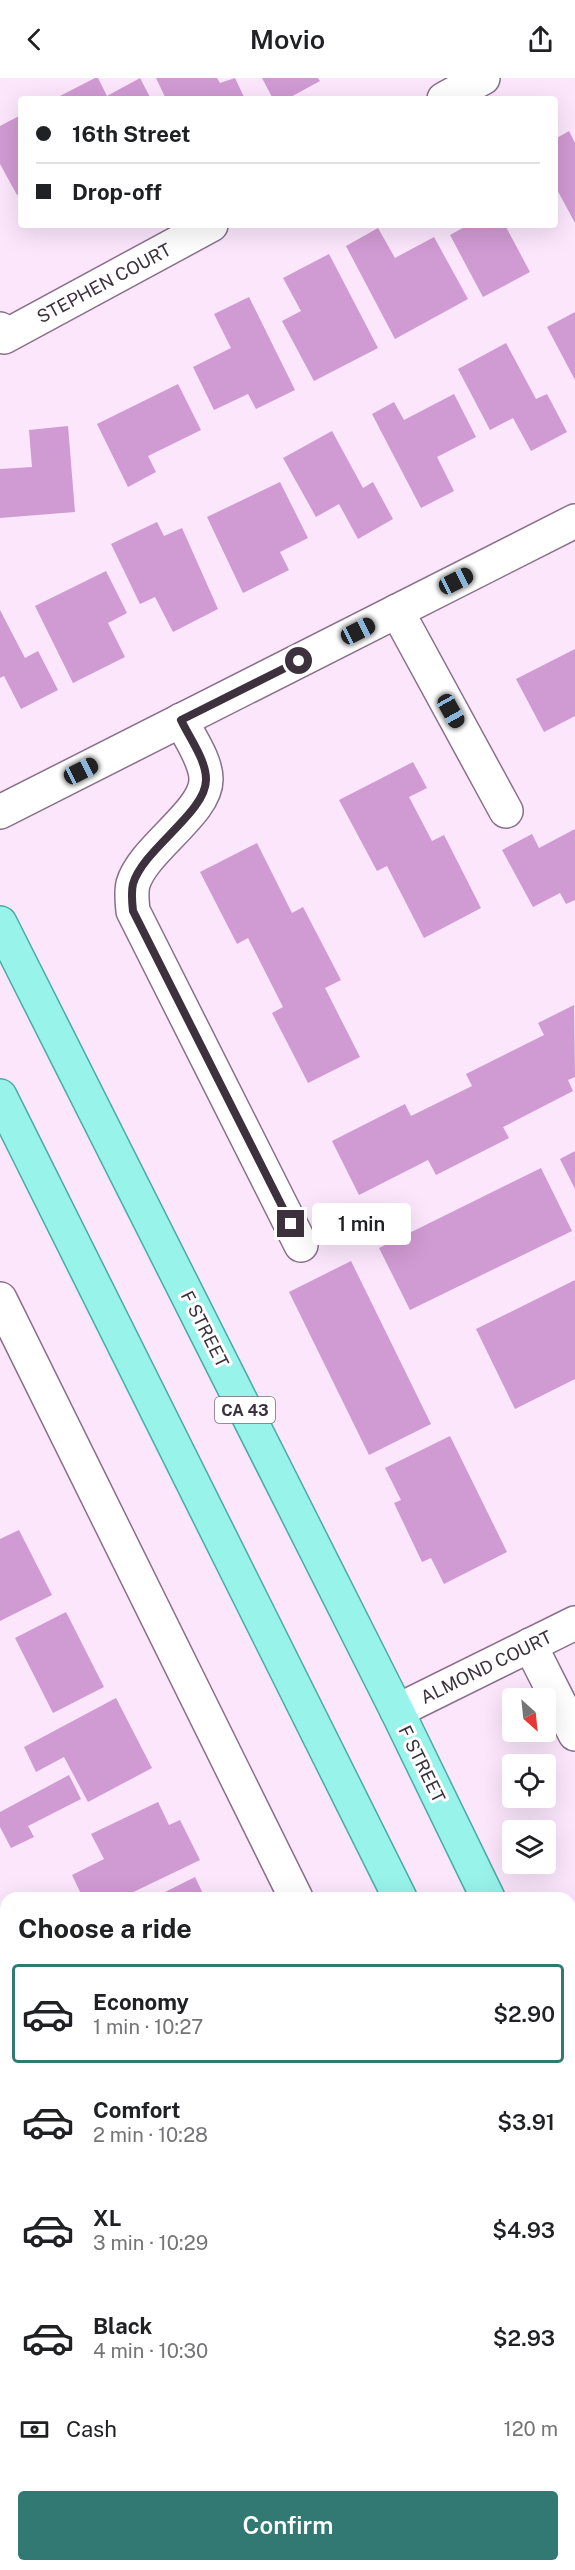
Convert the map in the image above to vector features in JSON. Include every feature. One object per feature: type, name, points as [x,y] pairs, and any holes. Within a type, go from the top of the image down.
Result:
[{"type":"main road","name":"F STREET","points":[[0,923],[397,1711],[485,1892]]},
{"type":"main road","points":[[0,1096],[397,1892]]},
{"type":"street","points":[[450,96],[483,78]]},
{"type":"street","name":"STEPHEN COURT","points":[[0,329],[4,337],[205,228]]},
{"type":"street","points":[[0,812],[575,521]]},
{"type":"street","points":[[397,611],[506,811]]},
{"type":"street","points":[[181,720],[203,766],[206,778],[205,789],[198,802],[143,866],[134,883],[133,911],[301,1245]]},
{"type":"street","points":[[0,1299],[293,1892]]},
{"type":"street","name":"ALMOND COURT","points":[[397,1711],[575,1623]]},
{"type":"street","points":[[530,1645],[575,1734]]},
{"type":"building","points":[[98,78],[107,96],[60,96]]},
{"type":"building","points":[[140,78],[149,96],[107,96]]},
{"type":"building","points":[[156,78],[217,78],[220,83],[235,78],[244,96],[165,96]]},
{"type":"building","points":[[262,78],[318,78],[320,81],[292,96],[271,96]]},
{"type":"building","points":[[18,117],[17,195],[0,164],[0,126]]},
{"type":"building","points":[[569,131],[575,143],[575,223],[558,192],[558,137]]},
{"type":"building","points":[[378,228],[395,258],[434,237],[468,299],[395,339],[346,246]]},
{"type":"building","points":[[463,228],[507,228],[530,272],[483,297],[450,235]]},
{"type":"building","points":[[329,254],[378,348],[314,381],[282,321],[301,311],[283,278]]},
{"type":"building","points":[[249,297],[295,390],[256,409],[248,394],[214,410],[193,367],[231,348],[214,314]]},
{"type":"building","points":[[575,312],[575,380],[547,327]]},
{"type":"building","points":[[506,343],[536,399],[547,394],[567,432],[531,451],[513,418],[490,430],[458,369]]},
{"type":"building","points":[[178,384],[201,430],[148,456],[156,472],[128,487],[97,424]]},
{"type":"building","points":[[454,394],[476,437],[437,457],[454,491],[421,508],[372,414],[394,402],[404,420]]},
{"type":"building","points":[[68,426],[75,512],[0,518],[0,469],[32,467],[29,430]]},
{"type":"building","points":[[332,431],[363,488],[373,482],[393,519],[358,539],[339,504],[316,517],[283,458]]},
{"type":"building","points":[[280,482],[308,538],[280,552],[289,570],[243,593],[207,517]]},
{"type":"building","points":[[157,522],[164,536],[182,528],[218,609],[173,632],[155,597],[140,604],[111,544]]},
{"type":"building","points":[[106,571],[127,613],[108,623],[125,657],[73,683],[35,606]]},
{"type":"building","points":[[0,610],[25,658],[38,651],[58,690],[21,709],[4,676],[0,678]]},
{"type":"building","points":[[575,649],[575,716],[544,732],[516,679]]},
{"type":"building","points":[[413,762],[427,788],[409,797],[432,841],[444,835],[481,908],[424,938],[387,866],[377,871],[339,800]]},
{"type":"building","points":[[575,829],[575,900],[566,904],[560,893],[533,907],[502,850],[532,834],[539,848]]},
{"type":"building","points":[[257,843],[292,913],[303,907],[341,980],[325,988],[360,1057],[308,1083],[272,1013],[283,1007],[248,938],[237,944],[200,872]]},
{"type":"building","points":[[574,1005],[575,1077],[568,1080],[573,1091],[503,1127],[509,1138],[436,1175],[428,1160],[359,1195],[332,1141],[405,1104],[411,1116],[472,1086],[466,1074],[544,1035],[538,1023]]},
{"type":"building","points":[[575,1151],[575,1189],[560,1159]]},
{"type":"building","points":[[541,1168],[572,1231],[410,1310],[379,1248]]},
{"type":"building","points":[[351,1261],[431,1424],[369,1455],[289,1292]]},
{"type":"building","points":[[575,1280],[575,1379],[515,1409],[476,1329]]},
{"type":"building","points":[[450,1436],[507,1552],[444,1584],[431,1558],[422,1562],[394,1503],[401,1500],[385,1468]]},
{"type":"building","points":[[19,1530],[52,1595],[0,1621],[0,1539]]},
{"type":"building","points":[[66,1612],[104,1687],[53,1713],[15,1638]]},
{"type":"building","points":[[116,1698],[152,1768],[88,1802],[64,1757],[36,1772],[24,1747]]},
{"type":"building","points":[[69,1775],[81,1799],[28,1826],[34,1837],[11,1848],[0,1827],[0,1812]]},
{"type":"building","points":[[158,1802],[169,1825],[180,1820],[200,1860],[133,1892],[80,1892],[72,1875],[104,1859],[91,1834]]},
{"type":"building","points":[[195,1877],[202,1892],[165,1892]]},
{"type":"route","points":[[291,1224],[133,911],[132,898],[134,883],[143,866],[198,802],[205,789],[206,778],[203,766],[181,720],[299,661]]}]
